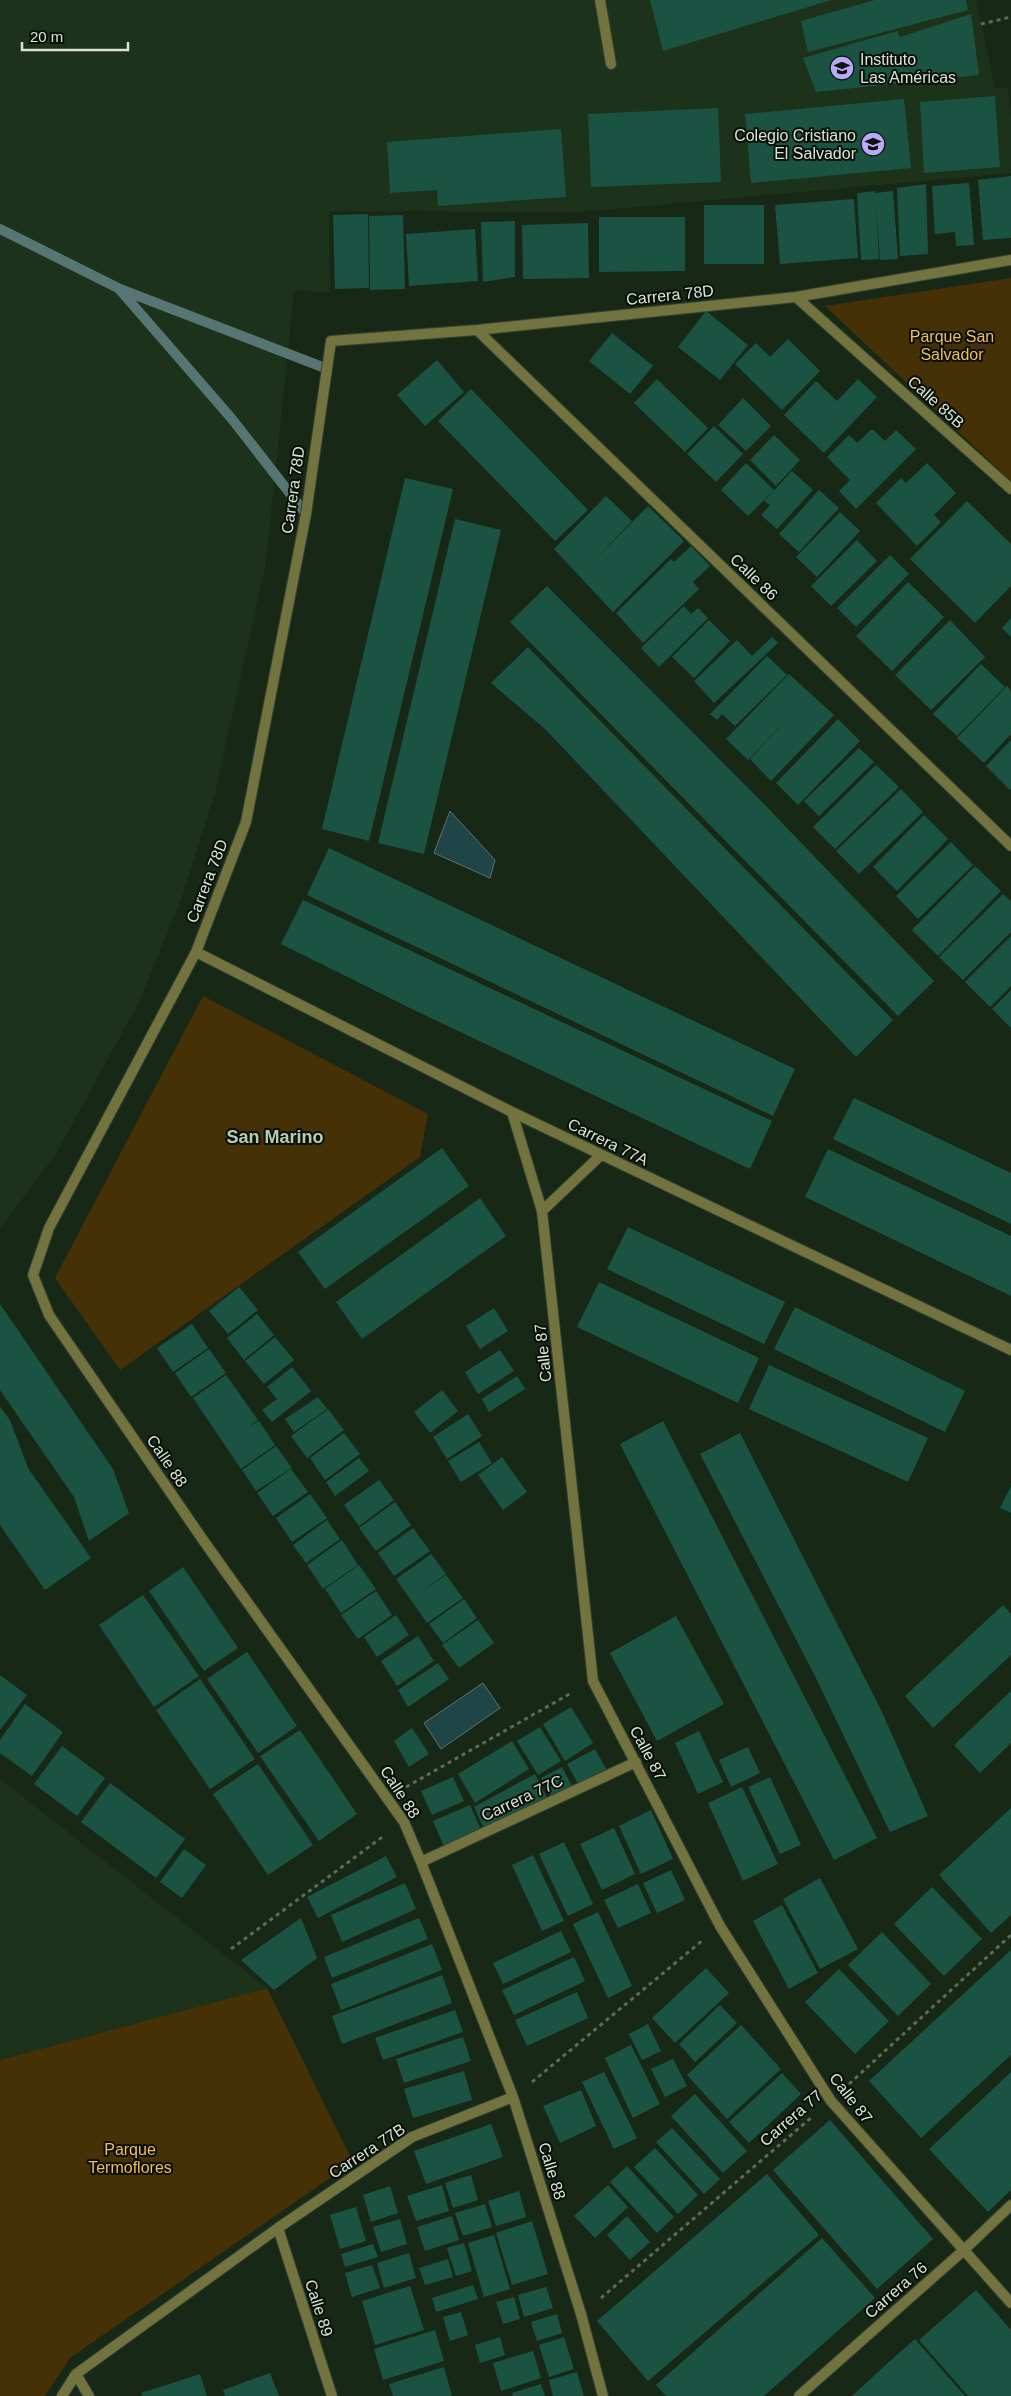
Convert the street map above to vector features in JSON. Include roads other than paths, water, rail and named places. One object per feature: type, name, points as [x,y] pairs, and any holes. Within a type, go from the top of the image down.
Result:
[{"type":"street","points":[[600,0],[611,64]]},
{"type":"street","name":"Carrera 78D","points":[[33,1275],[49,1228],[196,952],[246,822],[306,514],[330,341],[477,330],[796,297],[1011,260]]},
{"type":"street","name":"Calle 85B","points":[[796,297],[1011,490]]},
{"type":"street","name":"Calle 86","points":[[477,330],[1011,846]]},
{"type":"street","name":"Carrera 77A","points":[[196,952],[512,1112],[1011,1350]]},
{"type":"street","name":"Calle 87","points":[[512,1112],[542,1211],[593,1681],[720,1926],[831,2101],[1011,2303]]},
{"type":"street","points":[[542,1211],[601,1155]]},
{"type":"street","name":"Calle 88","points":[[33,1275],[54,1324],[203,1540],[404,1822],[422,1862],[513,2097],[581,2314],[604,2396]]},
{"type":"street","name":"Carrera 77C","points":[[422,1862],[636,1762]]},
{"type":"street","name":"Carrera 77B","points":[[62,2396],[76,2374],[278,2228],[412,2137],[513,2097]]},
{"type":"street","name":"Carrera 76","points":[[799,2396],[964,2250],[1011,2205]]},
{"type":"street","name":"Calle 89","points":[[278,2228],[332,2396]]},
{"type":"street","points":[[76,2374],[89,2396]]},
{"type":"water","points":[[450,811],[495,860],[490,878],[434,853]]},
{"type":"water","points":[[483,1683],[500,1708],[441,1749],[424,1723]]},
{"type":"waterway","points":[[0,229],[120,289],[325,368]]},
{"type":"waterway","points":[[120,290],[232,419],[306,514]]},
{"type":"place","name":"Instituto Las Américas","points":[[842,68]]},
{"type":"place","name":"Colegio Cristiano El Salvador","points":[[873,144]]},
{"type":"district","name":"San Marino","points":[[275,1137]]},
{"type":"park label","name":"Parque San Salvador","points":[[952,345]]},
{"type":"park label","name":"Parque Termoflores","points":[[130,2158]]}]
